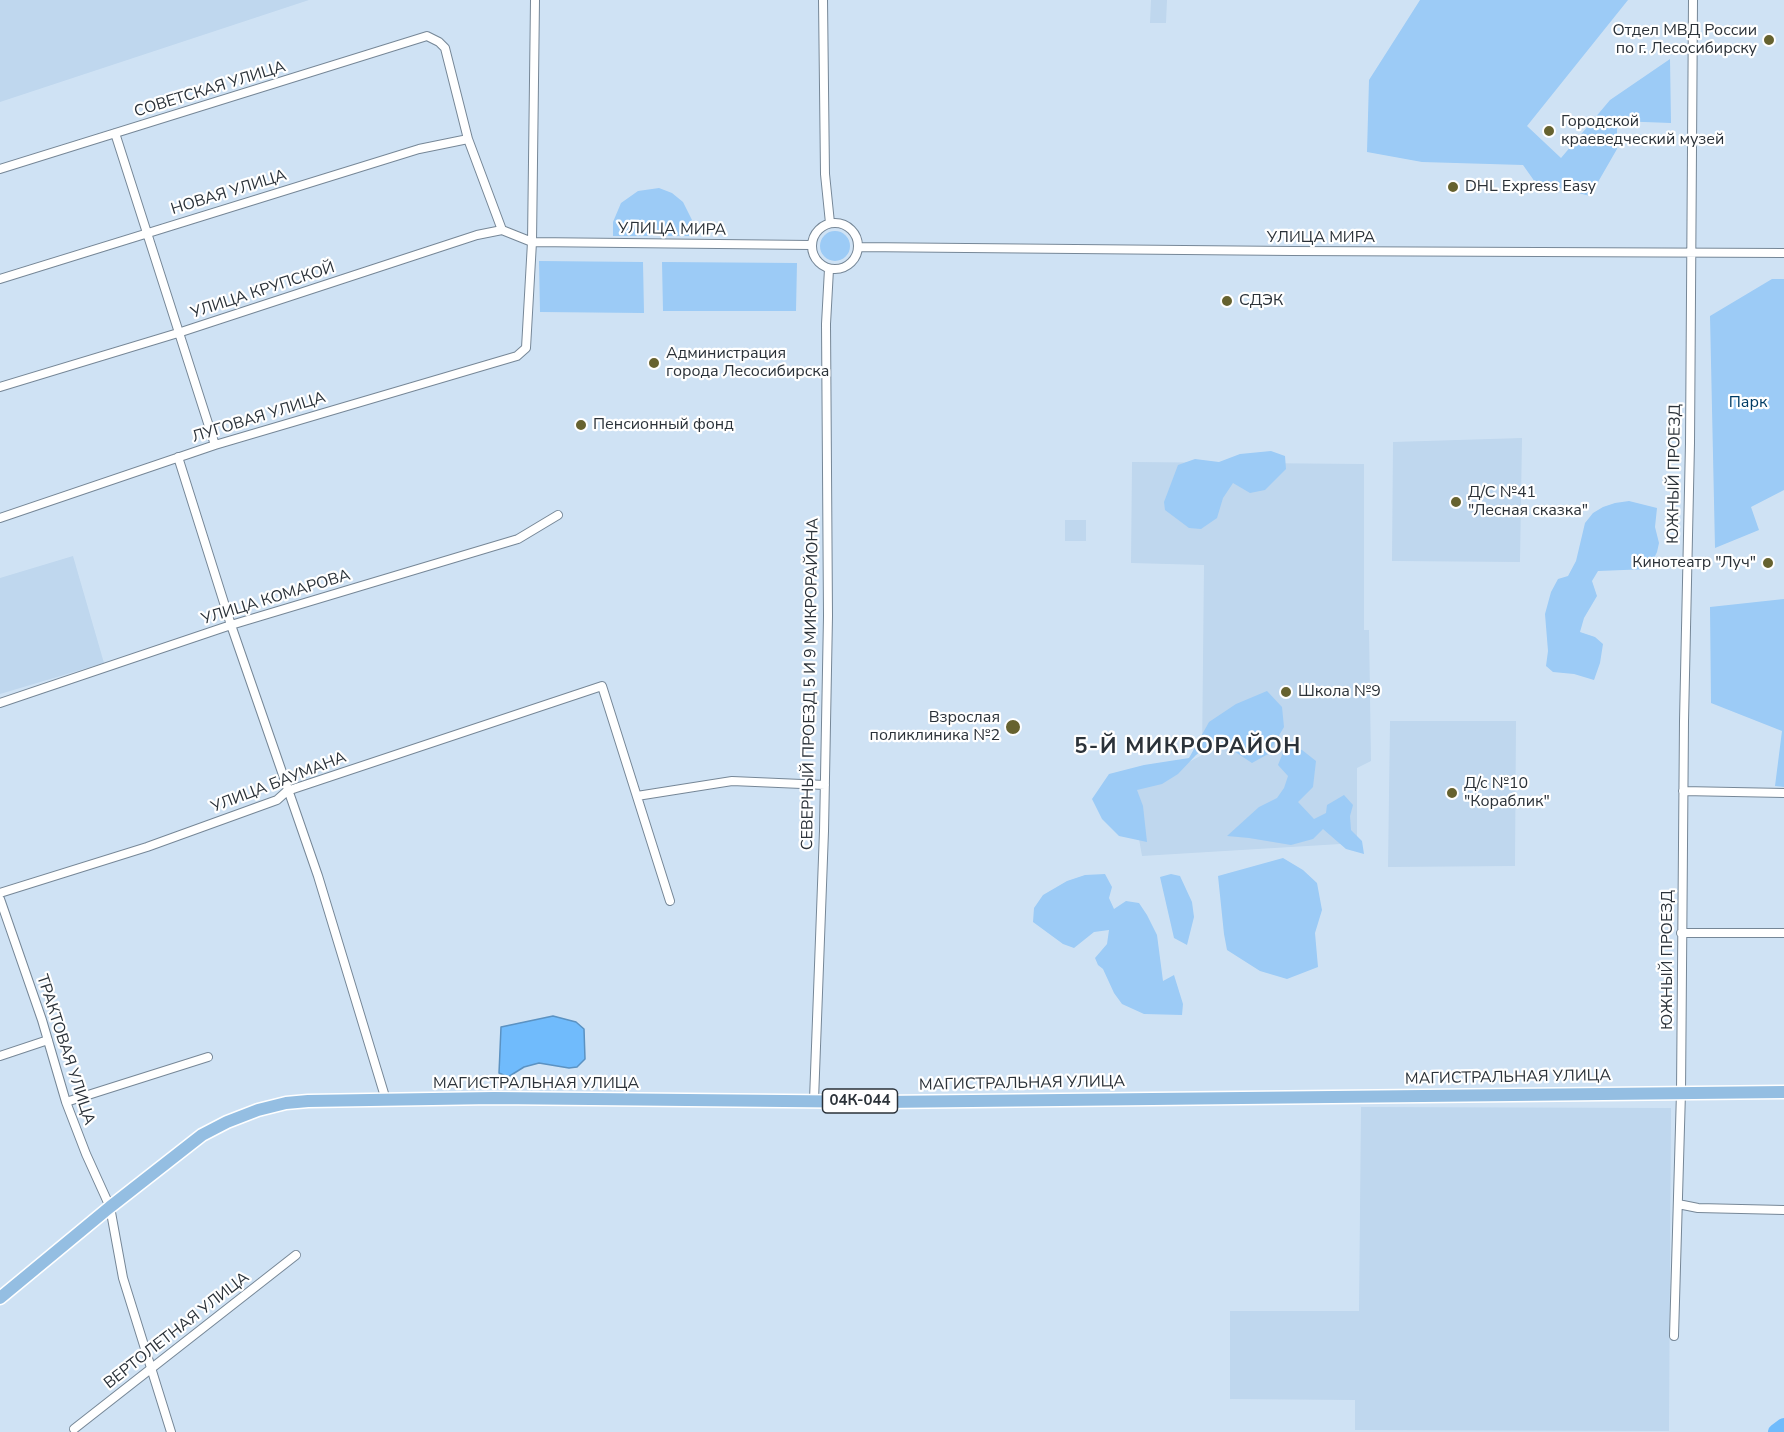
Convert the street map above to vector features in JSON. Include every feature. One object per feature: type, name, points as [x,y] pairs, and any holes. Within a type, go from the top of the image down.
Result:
[{"type":"main road","name":"МАГИСТРАЛЬНАЯ УЛИЦА","points":[[0,1298],[202,1135],[226,1122],[286,1103],[386,1100],[881,1102],[1784,1092]]},
{"type":"street","points":[[468,139],[502,230],[532,242],[535,0]]},
{"type":"street","points":[[823,0],[825,174],[830,223]]},
{"type":"street","name":"ЮЖНЫЙ ПРОЕЗД","points":[[1674,1336],[1681,1092],[1681,933],[1690,443],[1693,0]]},
{"type":"street","name":"СОВЕТСКАЯ УЛИЦА","points":[[0,169],[427,36],[445,48],[468,139]]},
{"type":"street","points":[[115,133],[216,445]]},
{"type":"street","name":"НОВАЯ УЛИЦА","points":[[0,279],[419,149],[468,139]]},
{"type":"street","points":[[830,223],[839,223],[851,230],[858,247],[856,257],[849,265],[839,269],[829,269],[816,260],[811,245],[817,231],[830,223]]},
{"type":"street","name":"УЛИЦА КРУПСКОЙ","points":[[0,387],[178,333],[477,235],[502,230]]},
{"type":"street","name":"УЛИЦА МИРА","points":[[532,242],[811,245]]},
{"type":"street","name":"ЛУГОВАЯ УЛИЦА","points":[[0,518],[216,445],[517,356],[526,348],[532,242]]},
{"type":"street","name":"УЛИЦА МИРА","points":[[858,247],[1292,252],[1690,251],[1784,253]]},
{"type":"street","name":"СЕВЕРНЫЙ ПРОЕЗД 5 И 9 МИКРОРАЙОНА","points":[[814,1100],[825,785],[828,616],[826,324],[829,269]]},
{"type":"street","points":[[178,457],[231,625],[318,876],[386,1100]]},
{"type":"street","name":"УЛИЦА КОМАРОВА","points":[[0,703],[231,625],[518,539],[558,515]]},
{"type":"street","name":"УЛИЦА БАУМАНА","points":[[0,893],[147,847],[277,800],[287,791],[602,687],[638,796]]},
{"type":"street","points":[[670,901],[638,796],[732,781],[825,785]]},
{"type":"street","points":[[1683,790],[1784,793]]},
{"type":"street","name":"ТРАКТОВАЯ УЛИЦА","points":[[0,899],[42,1020],[66,1102],[110,1207],[123,1278],[171,1432]]},
{"type":"street","points":[[1681,933],[1784,933]]},
{"type":"street","points":[[0,1056],[48,1040]]},
{"type":"street","points":[[66,1102],[208,1057]]},
{"type":"street","points":[[1678,1204],[1698,1208],[1784,1210]]},
{"type":"street","name":"ВЕРТОЛЕТНАЯ УЛИЦА","points":[[74,1429],[296,1255]]},
{"type":"shaded area","points":[[0,0],[309,0],[0,102]]},
{"type":"shaded area","points":[[1151,0],[1167,0],[1166,23],[1150,23]]},
{"type":"shaded area","name":"Д/С №41 \"Лесная сказка\"","points":[[1522,438],[1520,562],[1392,561],[1393,442]]},
{"type":"shaded area","name":"Школа №9","points":[[1132,462],[1364,464],[1364,630],[1369,630],[1371,761],[1357,768],[1357,843],[1142,856],[1131,793],[1202,755],[1204,565],[1131,563]]},
{"type":"shaded area","points":[[1065,520],[1086,520],[1086,541],[1065,541]]},
{"type":"shaded area","points":[[73,556],[104,663],[0,694],[0,578]]},
{"type":"shaded area","name":"Д/с №10 \"Кораблик\"","points":[[1390,721],[1516,721],[1515,866],[1388,867]]},
{"type":"shaded area","points":[[553,1016],[576,1022],[584,1029],[585,1059],[577,1067],[569,1068],[539,1063],[524,1067],[508,1077],[499,1073],[501,1027]]},
{"type":"shaded area","points":[[1361,1107],[1671,1108],[1669,1431],[1355,1430],[1355,1400],[1230,1399],[1230,1311],[1359,1311]]},
{"type":"green space","points":[[1420,0],[1628,0],[1527,126],[1561,158],[1610,100],[1670,59],[1671,123],[1617,121],[1617,149],[1590,196],[1535,182],[1523,165],[1422,162],[1367,152],[1369,80]]},
{"type":"green space","points":[[659,188],[672,193],[683,202],[693,222],[692,236],[613,236],[613,222],[621,203],[638,191]]},
{"type":"green space","points":[[835,231],[845,236],[850,246],[845,256],[835,261],[825,256],[820,246],[825,236]]},
{"type":"green space","points":[[539,261],[643,262],[644,313],[540,312]]},
{"type":"green space","points":[[662,262],[797,263],[796,311],[663,311]]},
{"type":"green space","name":"Парк","points":[[1772,279],[1784,279],[1784,490],[1751,507],[1759,530],[1715,548],[1710,316]]},
{"type":"green space","points":[[1271,451],[1285,456],[1286,469],[1265,490],[1250,493],[1233,483],[1223,498],[1217,518],[1201,529],[1189,528],[1165,510],[1164,502],[1178,465],[1195,459],[1219,462],[1240,454]]},
{"type":"green space","points":[[1629,501],[1657,508],[1655,527],[1659,543],[1657,552],[1649,569],[1598,571],[1592,581],[1597,596],[1584,618],[1580,632],[1595,637],[1603,644],[1594,680],[1574,674],[1553,672],[1546,666],[1548,651],[1545,614],[1551,592],[1558,579],[1568,576],[1576,561],[1585,523],[1593,513],[1615,503]]},
{"type":"green space","points":[[1784,599],[1784,787],[1775,786],[1782,731],[1711,703],[1710,607]]},
{"type":"green space","points":[[1267,691],[1282,707],[1284,727],[1268,754],[1252,763],[1217,740],[1196,755],[1178,774],[1162,784],[1137,790],[1143,806],[1147,842],[1119,836],[1102,819],[1092,799],[1109,774],[1144,765],[1189,758],[1209,722],[1236,704]]},
{"type":"green space","points":[[1286,745],[1302,750],[1316,761],[1313,787],[1298,802],[1314,819],[1326,813],[1327,805],[1344,795],[1353,805],[1350,816],[1351,830],[1362,841],[1364,854],[1346,849],[1323,829],[1313,839],[1291,845],[1227,836],[1259,807],[1277,798],[1284,788],[1288,776],[1278,765]]},
{"type":"green space","points":[[1283,858],[1303,870],[1317,883],[1322,910],[1315,933],[1318,967],[1287,979],[1260,971],[1227,950],[1218,876]]},
{"type":"green space","points":[[1105,874],[1112,887],[1109,898],[1114,909],[1126,901],[1139,903],[1147,915],[1157,935],[1163,981],[1174,975],[1183,1004],[1182,1015],[1144,1014],[1122,1004],[1095,958],[1107,944],[1109,930],[1094,932],[1074,948],[1063,944],[1033,922],[1034,908],[1043,895],[1067,881],[1085,875]]},
{"type":"green space","points":[[1171,874],[1180,876],[1192,902],[1194,917],[1187,945],[1174,938],[1160,877]]},
{"type":"waterway","points":[[1776,1432],[1784,1426]]},
{"type":"place","name":"Отдел МВД России по г. Лесосибирску","points":[[1769,40]]},
{"type":"place","name":"Городской краеведческий музей","points":[[1549,131]]},
{"type":"place","name":"DHL Express Easy","points":[[1453,187]]},
{"type":"place","name":"СДЭК","points":[[1227,301]]},
{"type":"place","name":"Администрация города Лесосибирска","points":[[654,363]]},
{"type":"place","name":"Пенсионный фонд","points":[[581,425]]},
{"type":"place","name":"Д/С №41 \"Лесная сказка\"","points":[[1456,502]]},
{"type":"place","name":"Кинотеатр \"Луч\"","points":[[1768,563]]},
{"type":"place","name":"Школа №9","points":[[1286,692]]},
{"type":"place","name":"Взрослая поликлиника №2","points":[[1013,727]]},
{"type":"place","name":"Д/с №10 \"Кораблик\"","points":[[1452,793]]},
{"type":"district","name":"5-Й МИКРОРАЙОН","points":[[1188,748]]}]
